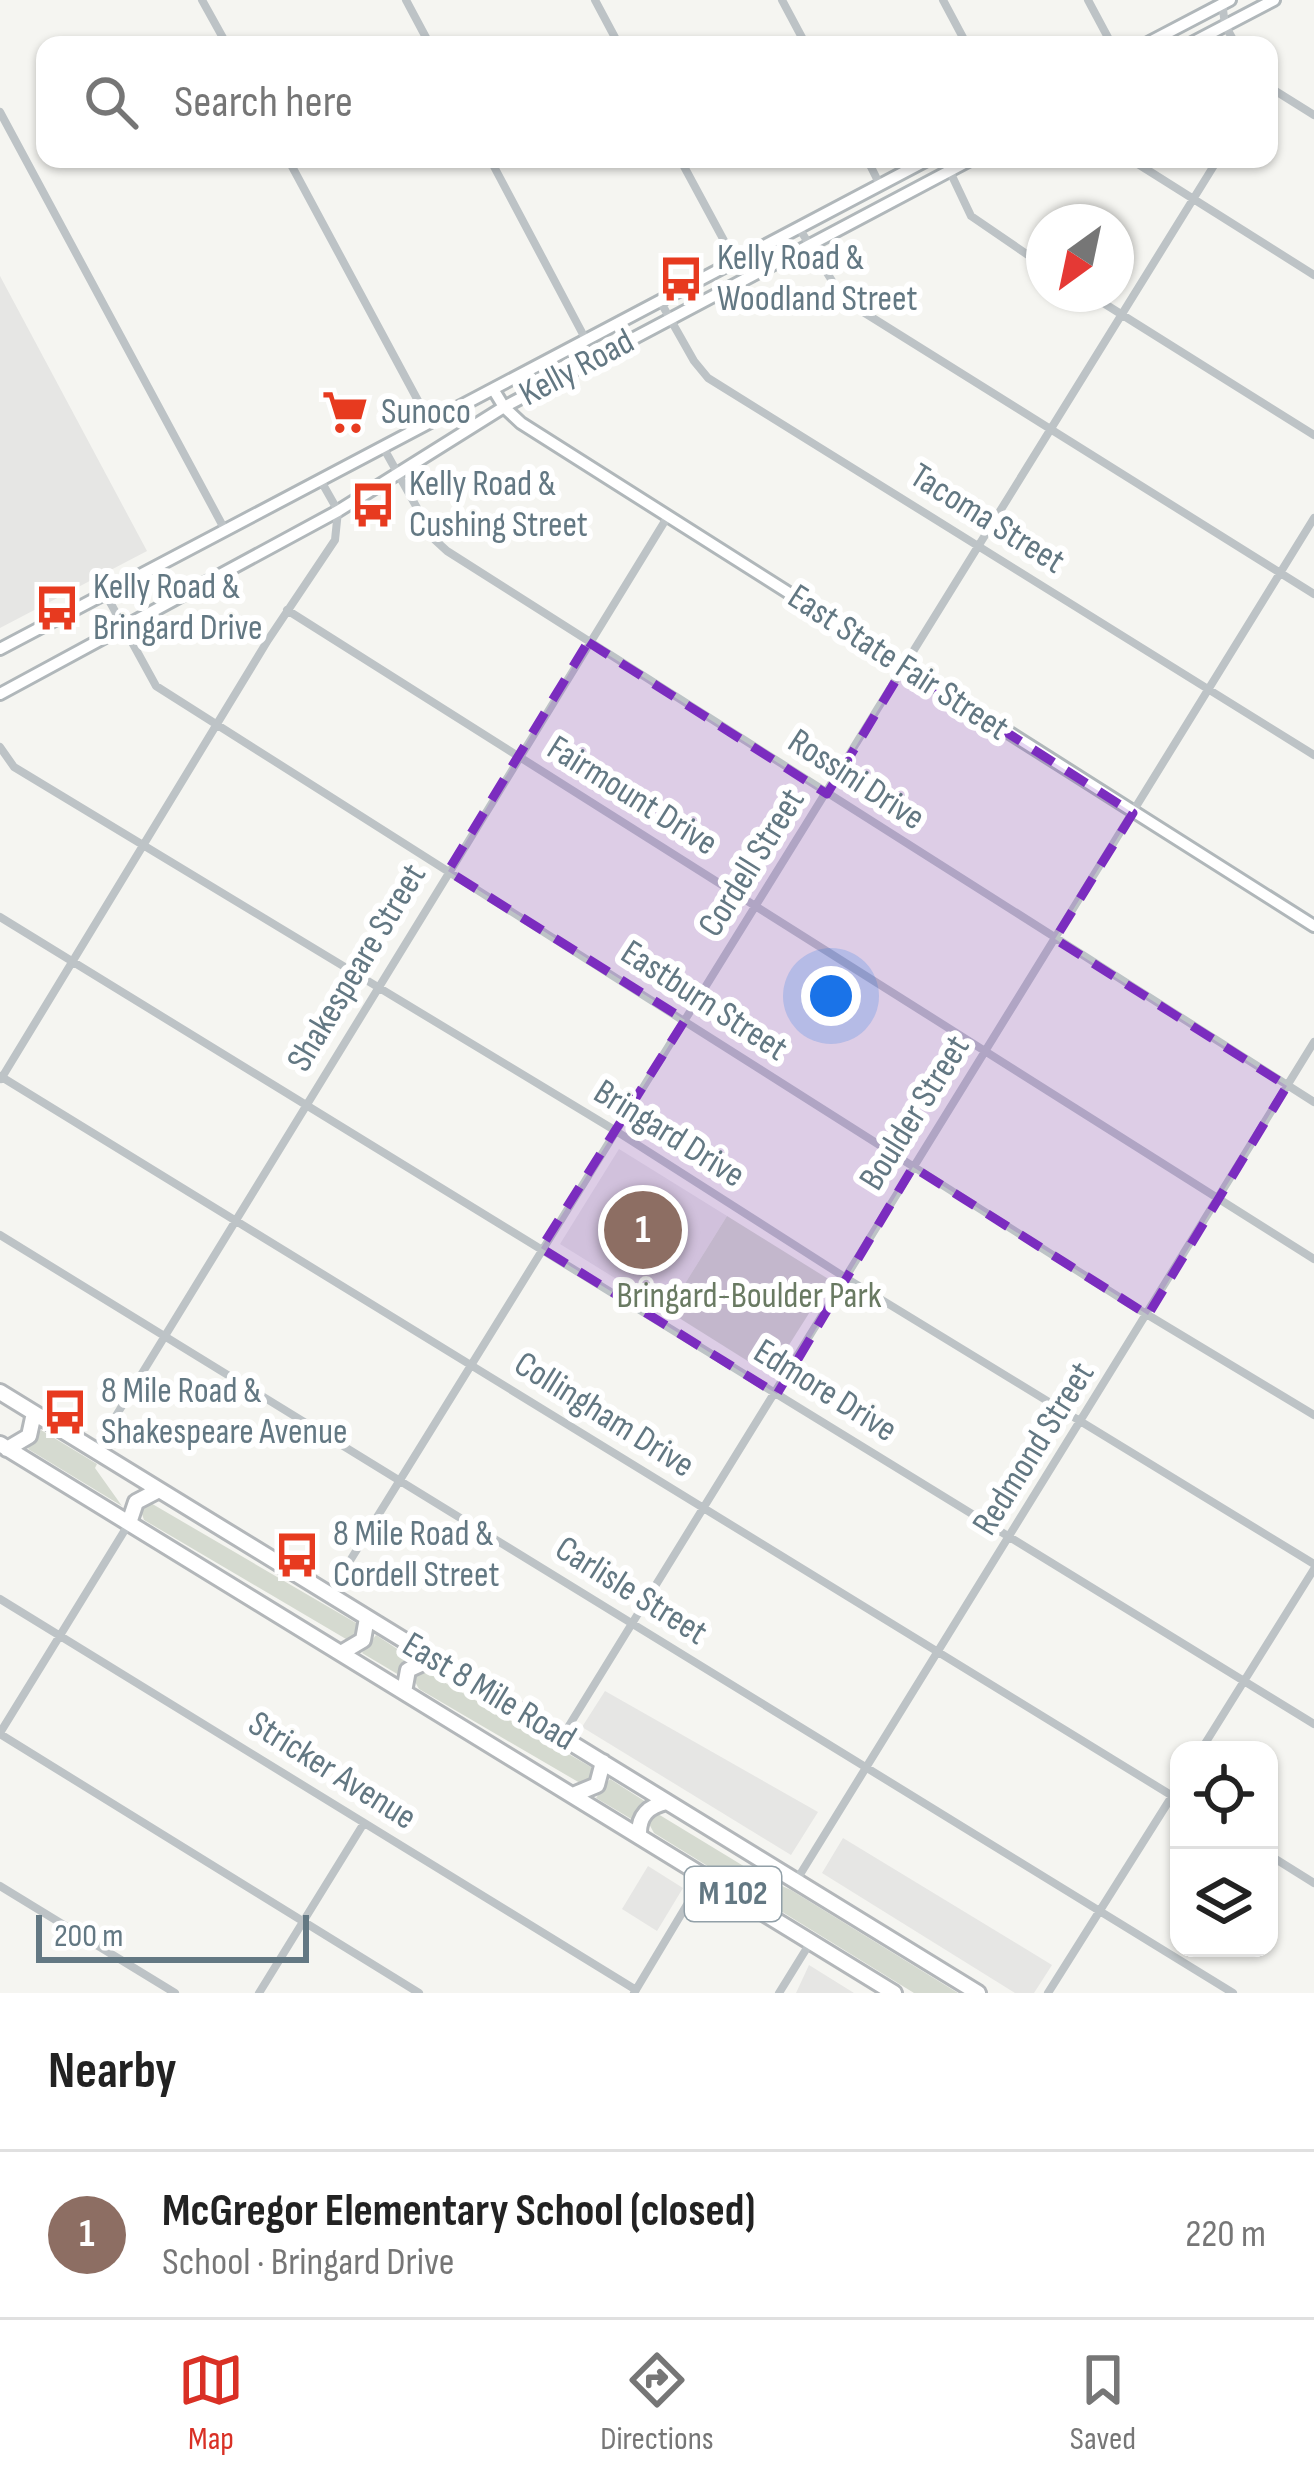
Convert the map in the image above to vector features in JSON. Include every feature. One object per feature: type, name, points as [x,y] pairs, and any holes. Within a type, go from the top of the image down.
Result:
[{"type":"highway","name":"East 8 Mile Road","points":[[0,1392],[978,1993]]},
{"type":"highway","points":[[4,1446],[29,1436],[34,1413]]},
{"type":"highway","name":"East 8 Mile Road","points":[[4,1446],[894,1993]]},
{"type":"highway","points":[[129,1523],[136,1502],[159,1490]]},
{"type":"highway","points":[[340,1653],[363,1640],[368,1618]]},
{"type":"highway","points":[[404,1692],[412,1666],[434,1658]]},
{"type":"highway","points":[[573,1796],[597,1785],[602,1762]]},
{"type":"highway","points":[[639,1836],[644,1814],[667,1802]]},
{"type":"street","points":[[202,0],[221,36]]},
{"type":"street","points":[[406,0],[425,36]]},
{"type":"street","points":[[596,0],[615,36]]},
{"type":"street","points":[[782,0],[801,36]]},
{"type":"street","points":[[943,0],[962,36]]},
{"type":"street","points":[[1088,0],[1107,36]]},
{"type":"street","points":[[1205,36],[1274,0]]},
{"type":"street","points":[[1161,36],[1225,1],[1232,36]]},
{"type":"street","points":[[1278,93],[1314,115]]},
{"type":"street","points":[[0,112],[225,530]]},
{"type":"street","points":[[293,168],[430,423]]},
{"type":"street","points":[[495,168],[586,340]]},
{"type":"street","points":[[685,168],[735,261]]},
{"type":"street","points":[[872,168],[880,185]]},
{"type":"street","name":"Kelly Road","points":[[0,649],[912,168]]},
{"type":"street","name":"Kelly Road","points":[[0,694],[338,512],[504,407],[808,245],[941,168]]},
{"type":"street","points":[[948,168],[978,223],[1026,254]]},
{"type":"street","points":[[1144,168],[1314,275]]},
{"type":"street","name":"Cordell Street","points":[[330,1595],[1214,168]]},
{"type":"street","points":[[799,227],[844,300],[1314,595]]},
{"type":"street","name":"Tacoma Street","points":[[660,301],[708,378],[1314,755]]},
{"type":"street","points":[[1116,312],[1314,435]]},
{"type":"street","name":"East State Fair Street","points":[[494,389],[521,423],[1314,926]]},
{"type":"street","name":"Rossini Drive","points":[[383,447],[441,547],[1314,1102]]},
{"type":"street","points":[[1,1078],[216,724],[335,539],[338,512],[321,481]]},
{"type":"street","name":"Shakespeare Street","points":[[95,1450],[668,516]]},
{"type":"street","name":"Boulder Street","points":[[562,1737],[1314,518]]},
{"type":"street","name":"Eastburn Street","points":[[105,593],[153,683],[1148,1315],[1314,1415]]},
{"type":"street","name":"Fairmount Drive","points":[[287,610],[1314,1258]]},
{"type":"street","name":"Bringard Drive","points":[[0,747],[14,767],[616,1131],[1314,1567]]},
{"type":"street","name":"Edmore Drive","points":[[0,917],[1314,1724]]},
{"type":"street","name":"Redmond Street","points":[[796,1881],[1314,1042]]},
{"type":"street","name":"Collingham Drive","points":[[1,1078],[1170,1794]]},
{"type":"street","name":"Carlisle Street","points":[[0,1235],[1234,1993]]},
{"type":"street","points":[[129,1523],[0,1734],[419,1993]]},
{"type":"street","points":[[1207,1741],[1314,1567]]},
{"type":"street","name":"Stricker Avenue","points":[[0,1599],[634,1991]]},
{"type":"street","points":[[1048,1993],[1170,1807]]},
{"type":"street","points":[[259,1993],[364,1822]]},
{"type":"street","points":[[1278,1861],[1314,1883]]},
{"type":"street","points":[[634,1991],[704,1876]]},
{"type":"street","points":[[0,1886],[175,1993]]},
{"type":"street","points":[[779,1993],[810,1942]]},
{"type":"highlighted area","points":[[588,642],[827,794],[904,667],[1133,813],[1055,939],[1287,1086],[1148,1315],[913,1167],[777,1394],[541,1248],[685,1020],[448,871]]},
{"type":"shaded area","points":[[0,276],[147,551],[0,628]]},
{"type":"shaded area","points":[[619,1149],[727,1216],[668,1311],[560,1244]]},
{"type":"shaded area","points":[[605,1691],[818,1812],[791,1855],[582,1727]]},
{"type":"shaded area","points":[[843,1838],[1052,1965],[1034,1993],[1015,1993],[822,1873]]},
{"type":"shaded area","points":[[648,1866],[683,1888],[657,1931],[622,1909]]},
{"type":"shaded area","points":[[809,1965],[854,1993],[796,1993]]},
{"type":"green space","name":"Bringard-Boulder Park","points":[[727,1216],[830,1280],[770,1375],[668,1311]]},
{"type":"green space","points":[[41,1430],[97,1464],[95,1468],[122,1506],[28,1449]]},
{"type":"green space","points":[[149,1502],[356,1623],[356,1638],[346,1639],[144,1520],[140,1508]]},
{"type":"green space","points":[[376,1635],[411,1658],[399,1675],[362,1653]]},
{"type":"green space","points":[[423,1670],[591,1767],[593,1780],[580,1783],[419,1689],[413,1678]]},
{"type":"green space","points":[[610,1779],[646,1802],[633,1820],[596,1798]]},
{"type":"green space","points":[[658,1814],[958,1993],[914,1993],[654,1833],[648,1822]]},
{"type":"place","name":"Kelly Road & Woodland Street","points":[[681,279]]},
{"type":"place","name":"Sunoco","points":[[345,412]]},
{"type":"place","name":"Kelly Road & Cushing Street","points":[[373,505]]},
{"type":"place","name":"Kelly Road & Bringard Drive","points":[[57,608]]},
{"type":"place","name":"McGregor Elementary School (closed)","points":[[643,1230]]},
{"type":"place","name":"8 Mile Road & Shakespeare Avenue","points":[[65,1412]]},
{"type":"place","name":"8 Mile Road & Cordell Street","points":[[297,1555]]}]
